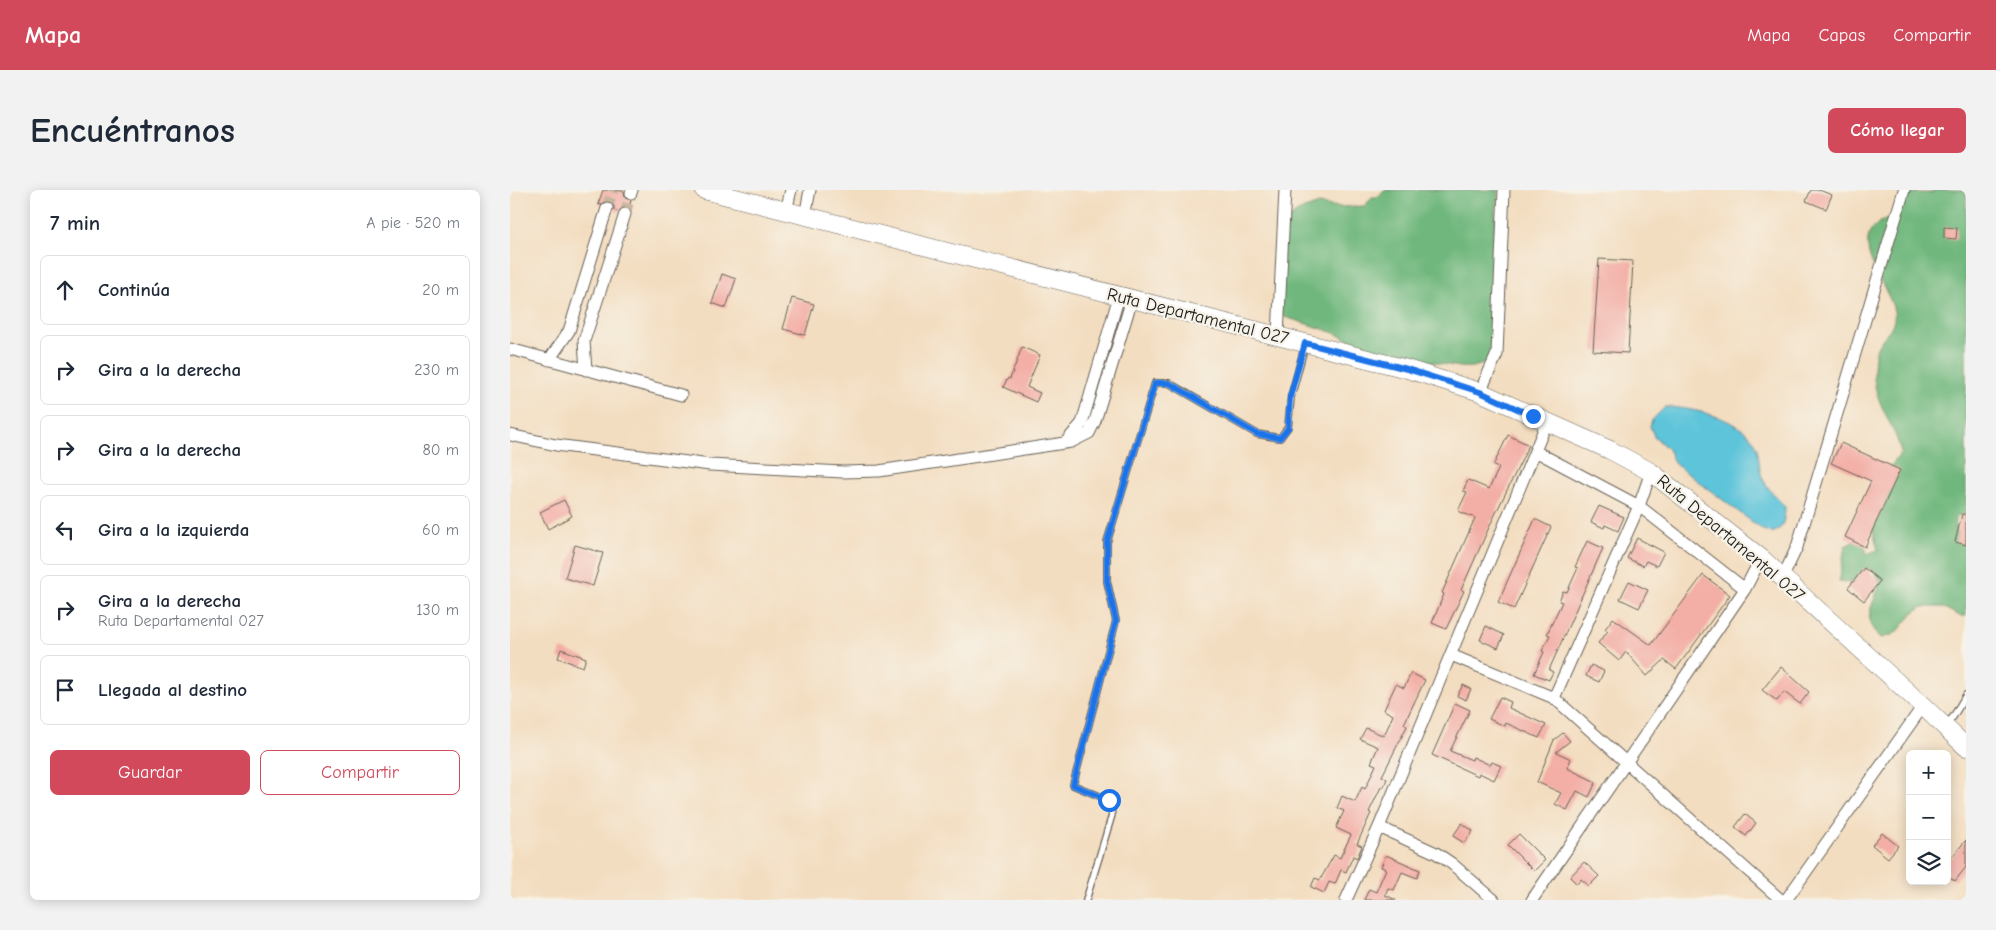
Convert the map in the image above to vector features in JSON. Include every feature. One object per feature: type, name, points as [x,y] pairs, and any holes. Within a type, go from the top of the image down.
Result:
[{"type":"main road","name":"Ruta Departamental 027","points":[[704,190],[1407,369],[1480,392],[1610,450],[1651,472],[1761,558],[1924,706],[1966,747]]},
{"type":"street","points":[[786,211],[791,190]]},
{"type":"street","points":[[805,216],[810,190]]},
{"type":"street","points":[[1278,336],[1285,190]]},
{"type":"street","points":[[1480,392],[1497,354],[1504,190]]},
{"type":"street","points":[[1782,579],[1796,547],[1904,190]]},
{"type":"street","points":[[549,360],[569,331],[607,208]]},
{"type":"street","points":[[586,370],[584,341],[625,214]]},
{"type":"street","points":[[510,435],[556,445],[710,465],[843,472],[879,471],[1065,443],[1082,423],[1126,298]]},
{"type":"street","points":[[510,349],[681,395]]},
{"type":"street","points":[[1346,900],[1379,827],[1451,655],[1546,422]]},
{"type":"street","points":[[1534,452],[1638,506],[1745,588]]},
{"type":"street","points":[[1554,698],[1651,472]]},
{"type":"street","points":[[1532,900],[1745,588],[1761,558]]},
{"type":"street","points":[[1451,655],[1554,698],[1781,900]]},
{"type":"street","points":[[1786,900],[1924,706]]},
{"type":"street","points":[[1379,827],[1436,853],[1451,863],[1494,900]]},
{"type":"lane","points":[[1086,900],[1112,815],[1109,800],[1073,785],[1116,621],[1107,581],[1107,542],[1155,383],[1169,383],[1257,434],[1280,438],[1288,428],[1290,397],[1305,343]]},
{"type":"lane","points":[[1944,726],[1954,717],[1966,695]]},
{"type":"green space","points":[[1386,190],[1499,190],[1495,213],[1494,241],[1498,330],[1494,351],[1483,364],[1460,367],[1379,352],[1332,332],[1282,316],[1276,287],[1277,244],[1282,224],[1299,211],[1319,204],[1339,207],[1365,206],[1372,197],[1377,197]]},
{"type":"green space","points":[[1935,190],[1966,190],[1966,516],[1957,515],[1955,523],[1957,532],[1966,541],[1966,616],[1960,616],[1942,607],[1922,607],[1913,613],[1900,629],[1892,635],[1881,638],[1874,631],[1870,617],[1870,611],[1880,581],[1874,570],[1864,568],[1859,580],[1850,583],[1839,581],[1845,546],[1857,540],[1865,547],[1867,554],[1878,550],[1873,530],[1882,478],[1901,453],[1895,433],[1881,405],[1875,385],[1874,361],[1876,351],[1892,326],[1894,311],[1870,256],[1869,235],[1875,226],[1894,213],[1912,193],[1932,193]]},
{"type":"water","points":[[1665,407],[1688,409],[1715,416],[1739,427],[1749,435],[1757,447],[1764,481],[1785,507],[1783,523],[1778,530],[1769,532],[1763,530],[1675,464],[1668,449],[1654,436],[1650,426],[1652,420]]},
{"type":"building","points":[[603,190],[624,191],[625,198],[631,200],[629,208],[623,207],[618,212],[614,210],[614,206],[610,201],[598,204]]},
{"type":"building","points":[[1811,190],[1819,190],[1832,195],[1826,209],[1806,201]]},
{"type":"building","points":[[1944,227],[1957,228],[1956,239],[1944,238]]},
{"type":"building","points":[[1599,259],[1633,261],[1628,353],[1593,351]]},
{"type":"building","points":[[722,274],[736,279],[726,308],[712,303]]},
{"type":"building","points":[[792,298],[814,304],[805,335],[783,329]]},
{"type":"building","points":[[1022,347],[1040,355],[1027,387],[1040,393],[1036,402],[1003,387],[1008,378],[1010,379]]},
{"type":"building","points":[[1508,435],[1529,445],[1491,523],[1461,590],[1464,591],[1446,629],[1432,623],[1444,594],[1442,593],[1475,518],[1458,511],[1467,492],[1463,491],[1468,480],[1489,489],[1499,468],[1493,466]]},
{"type":"building","points":[[1841,443],[1900,470],[1865,547],[1845,537],[1871,481],[1831,463]]},
{"type":"building","points":[[564,500],[572,516],[548,529],[540,512]]},
{"type":"building","points":[[1599,506],[1624,517],[1618,531],[1605,525],[1604,528],[1591,522]]},
{"type":"building","points":[[1962,514],[1966,514],[1966,545],[1955,542]]},
{"type":"building","points":[[1535,519],[1551,527],[1514,609],[1498,602]]},
{"type":"building","points":[[1637,538],[1664,552],[1657,566],[1646,561],[1643,566],[1627,558]]},
{"type":"building","points":[[1587,541],[1603,548],[1549,670],[1553,672],[1549,680],[1534,674],[1550,635],[1547,634],[1562,602],[1559,601],[1563,591],[1567,592],[1578,568],[1575,567]]},
{"type":"building","points":[[575,545],[603,553],[593,586],[565,578]]},
{"type":"building","points":[[1864,568],[1880,581],[1864,601],[1848,588]]},
{"type":"building","points":[[1703,575],[1730,595],[1676,669],[1664,660],[1647,676],[1626,652],[1619,661],[1598,643],[1608,631],[1605,629],[1613,618],[1651,645]]},
{"type":"building","points":[[1629,581],[1648,590],[1639,608],[1620,599]]},
{"type":"building","points":[[1486,626],[1504,635],[1498,648],[1480,640]]},
{"type":"building","points":[[561,649],[586,658],[583,667],[558,658]]},
{"type":"building","points":[[1591,665],[1604,671],[1599,682],[1586,676]]},
{"type":"building","points":[[1781,667],[1809,692],[1800,704],[1784,692],[1777,701],[1762,690]]},
{"type":"building","points":[[1411,673],[1425,680],[1404,724],[1407,726],[1382,776],[1387,779],[1369,812],[1371,813],[1357,844],[1362,846],[1357,858],[1353,856],[1346,872],[1341,870],[1335,884],[1329,882],[1324,893],[1311,887],[1315,878],[1320,880],[1334,855],[1340,858],[1351,835],[1336,828],[1344,811],[1337,808],[1342,796],[1355,802],[1362,787],[1365,789],[1376,765],[1371,763],[1378,747],[1360,739],[1366,728],[1384,736],[1393,715],[1384,710],[1396,684],[1404,688]]},
{"type":"building","points":[[1463,685],[1471,689],[1466,700],[1457,696]]},
{"type":"building","points":[[1500,697],[1511,702],[1509,708],[1546,725],[1539,738],[1506,723],[1505,726],[1489,719]]},
{"type":"building","points":[[1455,703],[1470,710],[1450,751],[1472,760],[1473,757],[1490,765],[1492,762],[1501,766],[1494,780],[1479,773],[1478,776],[1432,755]]},
{"type":"building","points":[[1563,733],[1570,741],[1556,752],[1571,759],[1567,768],[1596,782],[1589,797],[1577,791],[1567,810],[1555,804],[1561,793],[1537,782],[1554,740]]},
{"type":"building","points":[[1745,814],[1756,823],[1746,836],[1735,827]]},
{"type":"building","points":[[1462,823],[1473,831],[1464,843],[1453,836]]},
{"type":"building","points":[[1882,833],[1898,846],[1888,858],[1872,845]]},
{"type":"building","points":[[1519,834],[1545,860],[1534,871],[1508,845]]},
{"type":"building","points":[[1966,840],[1966,867],[1955,881],[1951,878],[1951,858]]},
{"type":"building","points":[[1386,855],[1420,870],[1417,878],[1402,872],[1394,890],[1388,888],[1385,895],[1396,900],[1364,900],[1369,889],[1376,892],[1386,869],[1381,867]]},
{"type":"building","points":[[1584,862],[1599,876],[1589,886],[1581,879],[1577,884],[1570,877]]},
{"type":"tunnel","points":[[607,208],[613,190]]},
{"type":"tunnel","points":[[625,214],[631,193]]},
{"type":"route","points":[[1109,800],[1073,785],[1116,621],[1107,581],[1107,542],[1155,383],[1169,383],[1257,434],[1280,438],[1288,428],[1290,397],[1305,343],[1407,369],[1480,392],[1533,416]]}]
